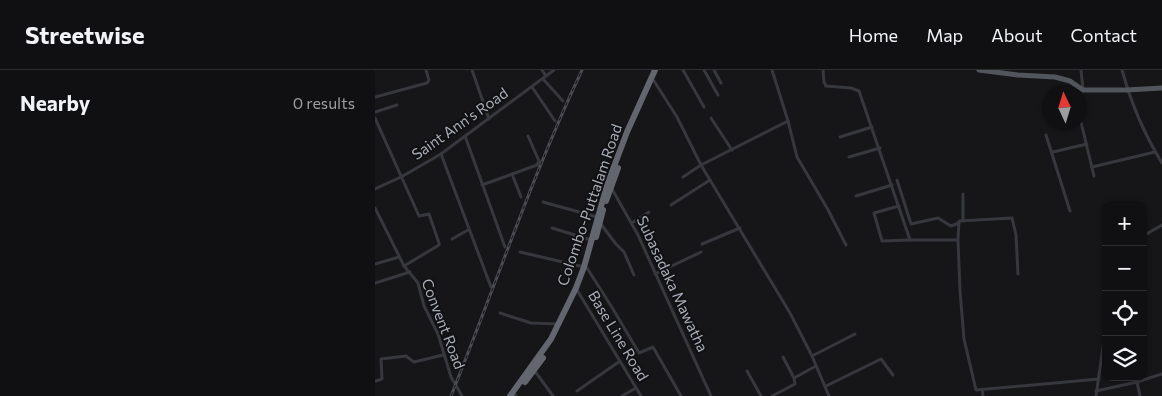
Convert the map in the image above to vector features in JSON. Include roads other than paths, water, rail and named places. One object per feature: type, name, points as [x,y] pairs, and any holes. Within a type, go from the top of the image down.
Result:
[{"type":"highway","name":"Colombo-Puttalam Road","points":[[585,268],[591,240],[627,132],[655,70]]},
{"type":"highway","name":"Colombo-Puttalam Road","points":[[609,187],[659,70]]},
{"type":"highway","name":"Colombo-Puttalam Road","points":[[514,396],[554,341],[585,268],[598,220]]},
{"type":"highway","name":"Colombo-Puttalam Road","points":[[514,396],[559,324],[577,290]]},
{"type":"main road","points":[[980,70],[1001,74],[1035,73],[1055,77],[1074,85]]},
{"type":"main road","points":[[1087,90],[1162,88]]},
{"type":"street","points":[[375,97],[427,83],[429,80],[426,70]]},
{"type":"street","points":[[472,70],[489,119]]},
{"type":"street","points":[[542,70],[544,78],[563,100]]},
{"type":"street","name":"Saint Ann's Road","points":[[375,189],[401,177],[441,154],[555,70]]},
{"type":"street","points":[[683,70],[704,107]]},
{"type":"street","points":[[704,70],[718,95]]},
{"type":"street","points":[[714,70],[721,83]]},
{"type":"street","points":[[772,70],[789,121],[797,157],[846,245]]},
{"type":"street","points":[[823,70],[826,86],[851,88],[859,91],[910,240]]},
{"type":"street","points":[[1080,85],[1081,70]]},
{"type":"street","points":[[1122,70],[1139,122],[1162,163]]},
{"type":"street","points":[[654,81],[677,117],[701,165],[789,313],[812,356],[829,396]]},
{"type":"street","points":[[531,87],[555,121]]},
{"type":"street","points":[[375,112],[397,105]]},
{"type":"street","points":[[375,118],[419,216],[429,214],[439,244],[404,266]]},
{"type":"street","points":[[711,118],[733,150]]},
{"type":"street","points":[[683,177],[701,165],[789,121]]},
{"type":"street","points":[[840,137],[872,127]]},
{"type":"street","points":[[1083,130],[1094,176]]},
{"type":"street","points":[[1046,135],[1053,152],[1070,211]]},
{"type":"street","points":[[465,136],[505,246]]},
{"type":"street","points":[[482,185],[539,163],[529,136]]},
{"type":"street","points":[[1053,152],[1087,144]]},
{"type":"street","points":[[849,157],[880,148]]},
{"type":"street","points":[[1092,167],[1155,152]]},
{"type":"street","points":[[441,154],[491,287]]},
{"type":"street","points":[[511,174],[521,197]]},
{"type":"street","points":[[671,205],[710,180]]},
{"type":"street","points":[[897,180],[911,224],[938,218],[951,226],[959,223],[959,221],[1012,218],[1016,235],[1018,274]]},
{"type":"street","points":[[856,196],[892,185]]},
{"type":"street","name":"Subasadaka Mawatha","points":[[609,187],[631,224],[711,396]]},
{"type":"street","points":[[963,194],[963,221]]},
{"type":"street","points":[[543,202],[598,220],[624,252],[634,275]]},
{"type":"street","points":[[899,206],[874,213],[882,241],[958,240]]},
{"type":"street","name":"Convent Road","points":[[375,208],[404,266],[418,283],[424,306],[438,334],[451,377],[461,396]]},
{"type":"street","points":[[631,224],[649,212]]},
{"type":"street","points":[[959,223],[960,291],[964,339],[975,390],[1099,379]]},
{"type":"street","points":[[1147,234],[1162,225]]},
{"type":"street","points":[[552,228],[591,240]]},
{"type":"street","points":[[702,244],[740,228]]},
{"type":"street","points":[[452,239],[469,230]]},
{"type":"street","points":[[520,252],[585,268],[613,309],[639,353],[653,347],[681,396]]},
{"type":"street","points":[[655,274],[668,266],[701,252]]},
{"type":"street","points":[[375,264],[399,256]]},
{"type":"street","points":[[375,283],[410,272]]},
{"type":"street","name":"Base Line Road","points":[[577,290],[641,396]]},
{"type":"street","points":[[500,313],[531,322],[559,324]]},
{"type":"street","points":[[812,356],[855,334]]},
{"type":"street","points":[[1096,396],[1105,336]]},
{"type":"street","points":[[376,382],[382,379],[381,359],[406,356],[414,362],[443,355]]},
{"type":"street","points":[[772,396],[795,384],[795,378],[783,357]]},
{"type":"street","points":[[826,386],[881,359],[893,375]]},
{"type":"street","points":[[577,390],[620,361]]},
{"type":"street","points":[[795,378],[816,366]]},
{"type":"street","points":[[534,370],[553,396]]},
{"type":"street","points":[[747,370],[761,396]]},
{"type":"street","points":[[1097,391],[1162,374]]},
{"type":"street","points":[[1137,382],[1140,396]]},
{"type":"street","points":[[622,396],[636,388]]},
{"type":"street","points":[[981,389],[983,396]]},
{"type":"railway","points":[[451,396],[530,191],[582,70]]}]
